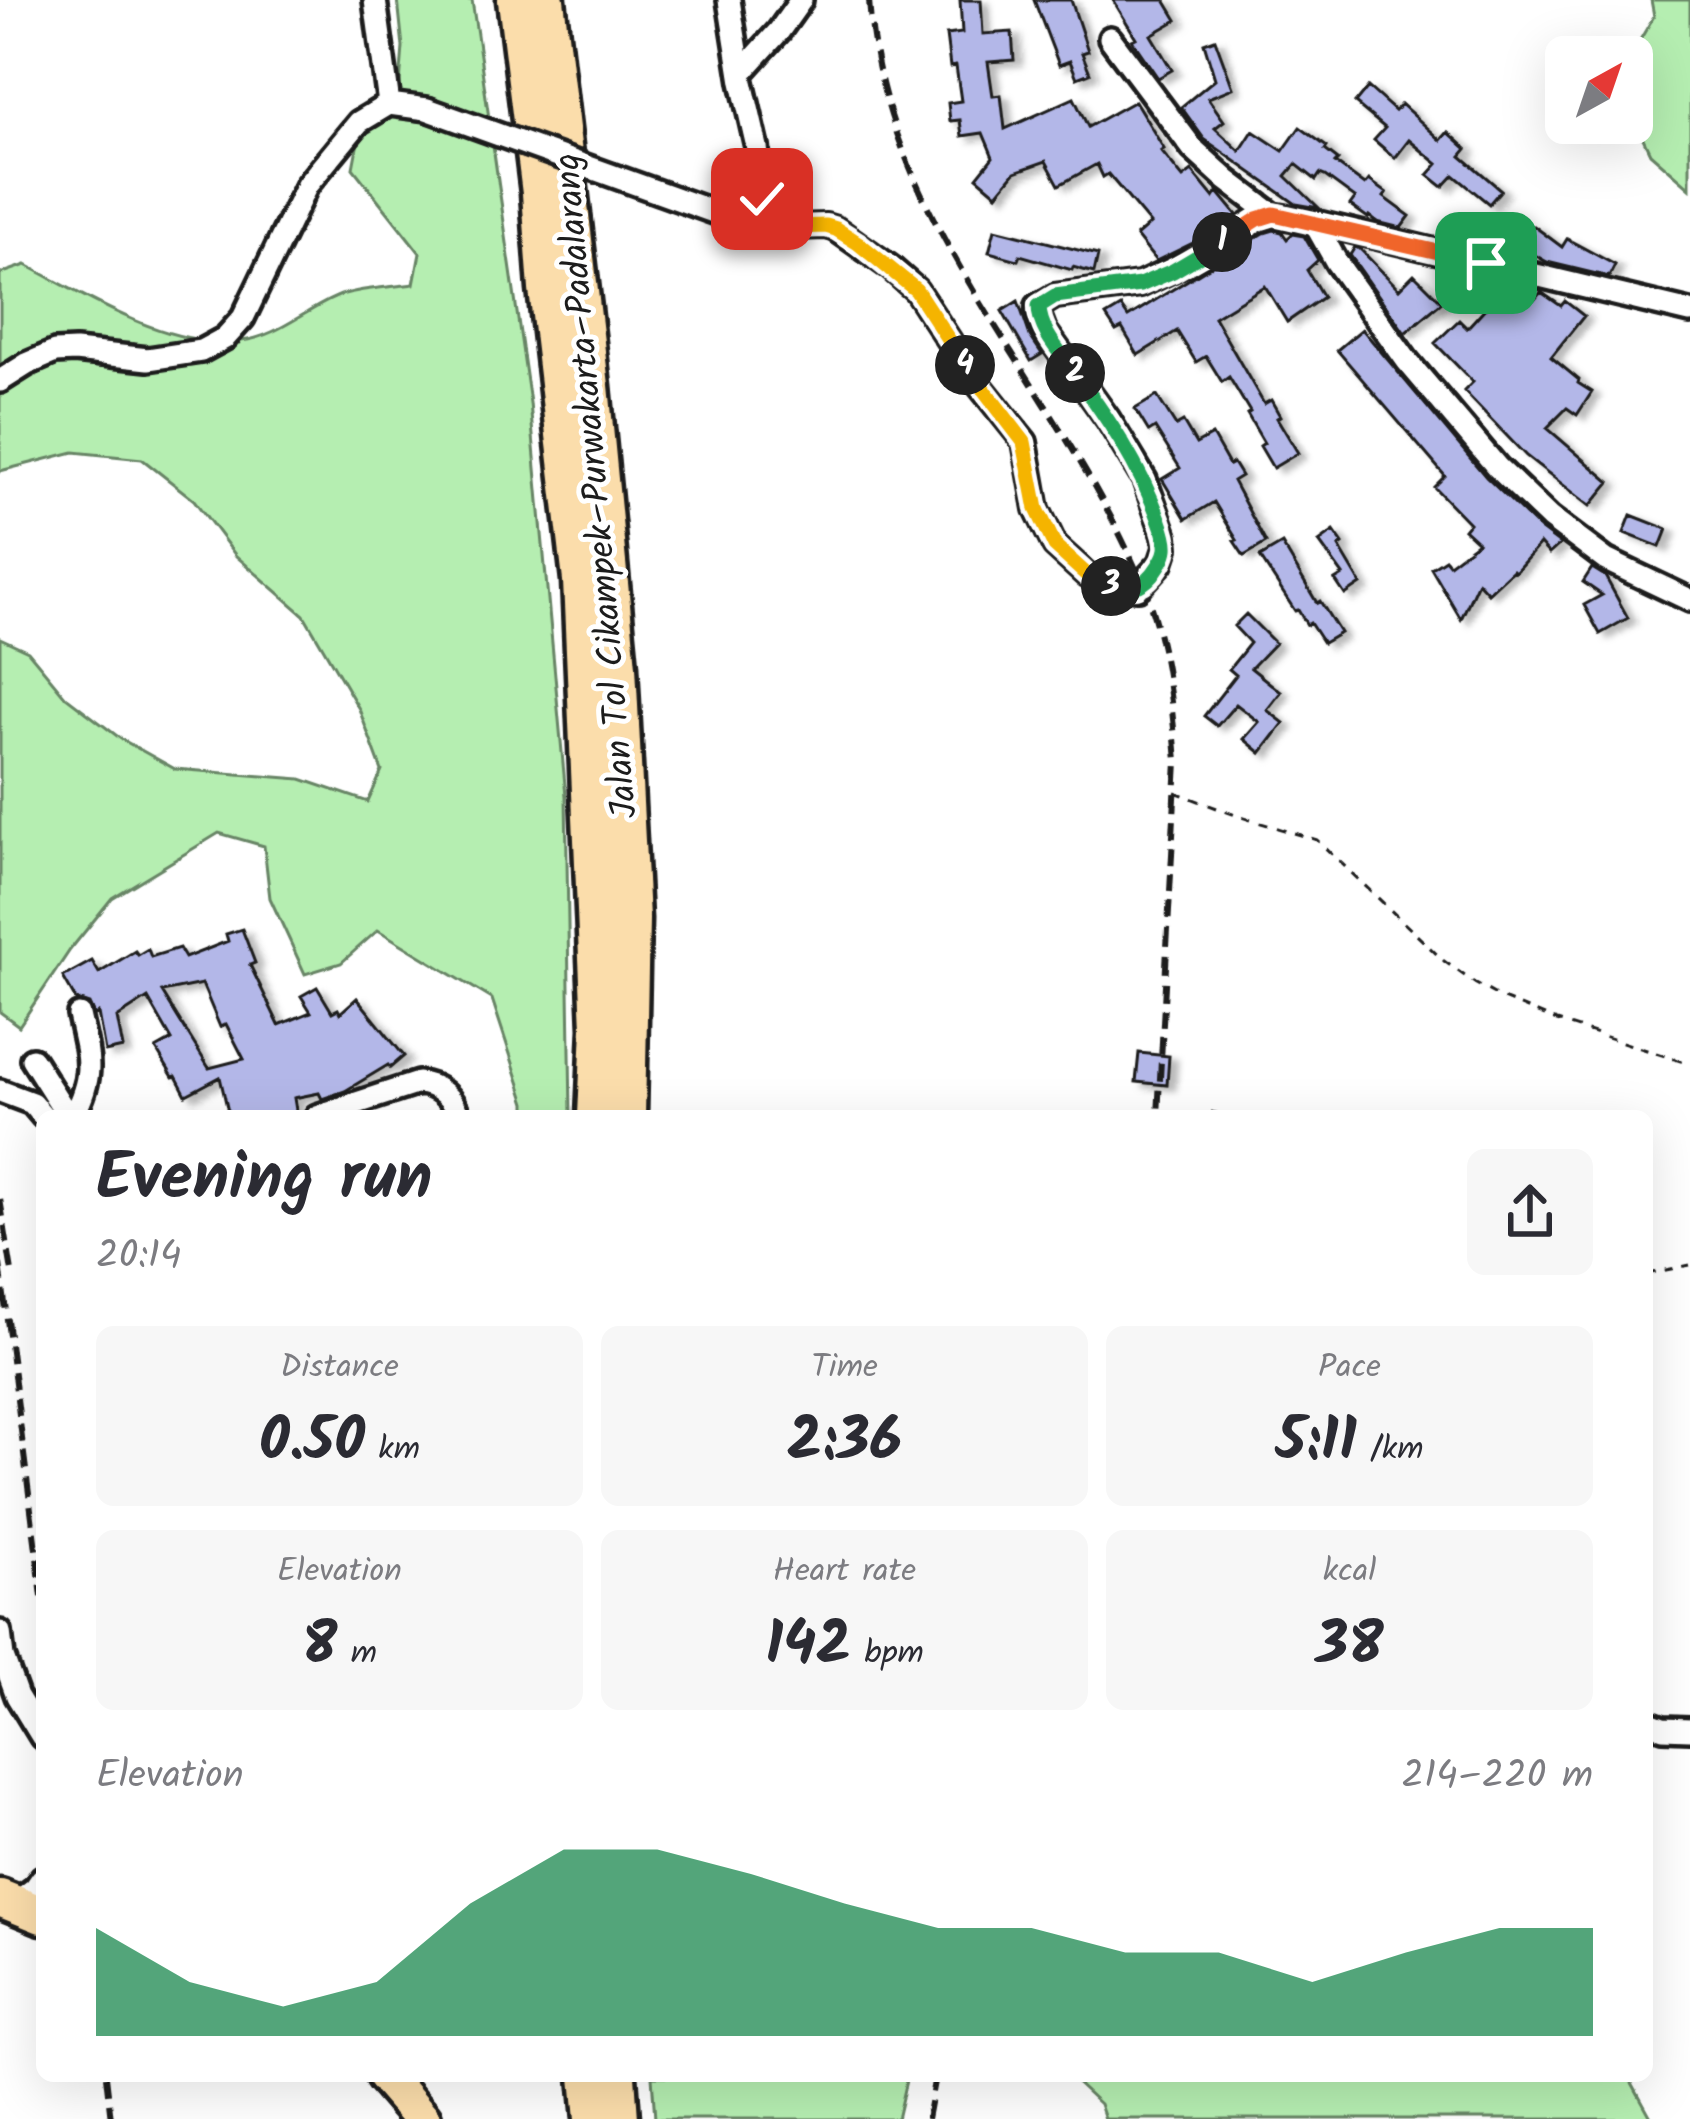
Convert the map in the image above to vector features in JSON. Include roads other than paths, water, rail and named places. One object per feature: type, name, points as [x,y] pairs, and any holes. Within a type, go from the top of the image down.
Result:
[{"type":"highway","name":"Jalan Tol Cikampek–Purwakarta–Padalarang","points":[[517,0],[581,580],[601,1028],[596,1110]]},
{"type":"highway","name":"Jalan Tol Cikampek–Purwakarta–Padalarang","points":[[546,0],[618,667],[631,919],[627,1110]]},
{"type":"highway","points":[[390,2082],[422,2119]]},
{"type":"highway","points":[[590,2082],[593,2119]]},
{"type":"highway","points":[[617,2082],[620,2119]]},
{"type":"street","points":[[375,0],[389,104]]},
{"type":"street","points":[[730,0],[757,147],[760,223]]},
{"type":"street","points":[[740,73],[801,0]]},
{"type":"street","points":[[1110,38],[1193,149],[1274,214],[1690,312]]},
{"type":"street","points":[[0,381],[55,352],[148,358],[201,351],[225,338],[243,318],[307,185],[359,122],[389,104],[427,109],[760,223],[836,229],[916,290],[972,376],[1024,442],[1037,509],[1055,546],[1088,576],[1107,585],[1138,588],[1160,563],[1166,548],[1158,517],[1145,480],[1044,330],[1039,306],[1055,296],[1140,285],[1274,214]]},
{"type":"street","points":[[1314,222],[1336,263],[1407,362],[1497,466],[1550,518],[1606,560],[1690,600]]},
{"type":"street","points":[[75,1110],[88,1077],[80,1015]]},
{"type":"street","points":[[32,1059],[67,1110]]},
{"type":"street","points":[[354,1110],[385,1105],[425,1083],[441,1090],[457,1110]]},
{"type":"street","points":[[0,1091],[32,1102],[38,1110]]},
{"type":"street","points":[[0,1632],[17,1696],[36,1726]]},
{"type":"street","points":[[17,1696],[36,1698]]},
{"type":"street","points":[[1653,1725],[1690,1730]]},
{"type":"railway","points":[[869,0],[882,82],[906,158],[940,231],[1107,510],[1142,583],[1162,648],[1177,761],[1158,1110]]},
{"type":"railway","points":[[0,1199],[13,1278]]},
{"type":"railway","points":[[0,1264],[36,1549]]},
{"type":"railway","points":[[107,2082],[111,2119]]},
{"type":"railway","points":[[927,2119],[934,2082]]}]
